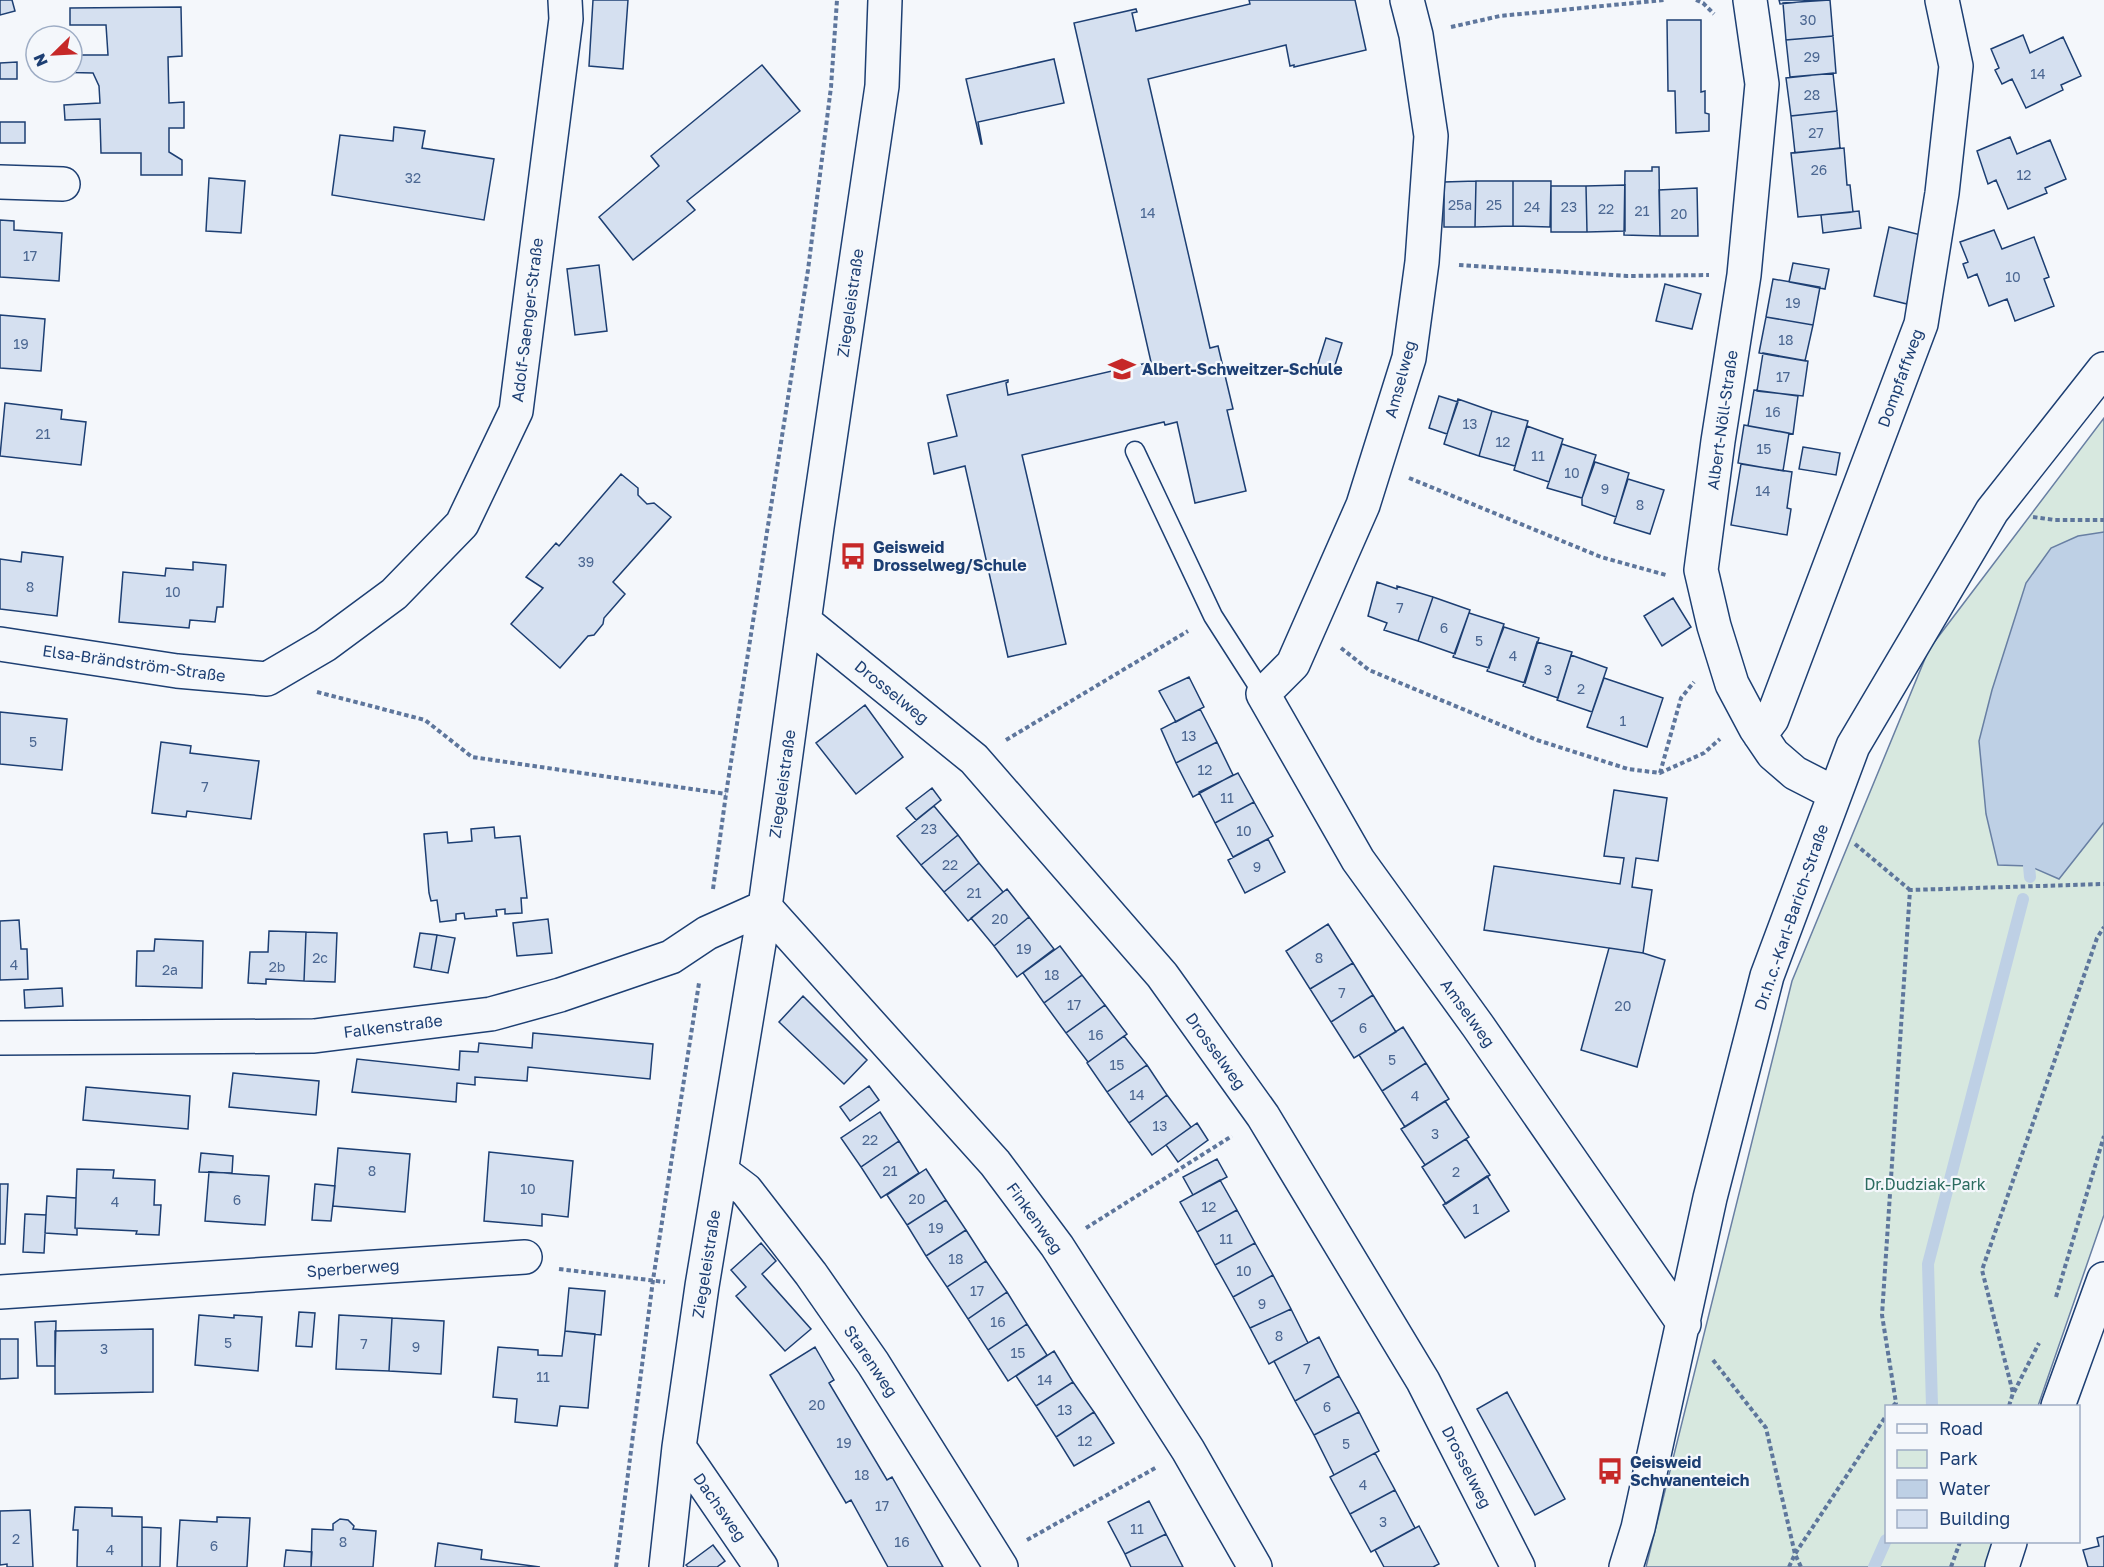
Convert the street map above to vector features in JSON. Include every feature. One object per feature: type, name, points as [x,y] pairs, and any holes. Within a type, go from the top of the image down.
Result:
[{"type":"street","name":"Adolf-Saenger-Straße","points":[[267,680],[325,645],[394,594],[462,524],[516,411],[566,19],[565,0]]},
{"type":"street","name":"Ziegeleistraße","points":[[666,1567],[679,1447],[702,1286],[765,908],[804,621],[882,86],[885,0]]},
{"type":"street","name":"Amselweg","points":[[1407,0],[1416,35],[1431,136],[1422,262],[1408,358],[1363,505],[1293,664],[1263,694],[1358,860],[1478,1026],[1684,1324]]},
{"type":"street","name":"Albert-Nöll-Straße","points":[[1750,0],[1762,84],[1744,275],[1701,570],[1714,626],[1732,684],[1773,754],[1829,806]]},
{"type":"street","name":"Dompfaffweg","points":[[1760,735],[1772,719],[1921,324],[1942,193],[1956,66],[1942,0]]},
{"type":"street","points":[[0,182],[63,184]]},
{"type":"street","name":"Dr.h.c.-Karl-Barich-Straße","points":[[1626,1567],[1638,1528],[1710,1198],[1767,976],[1829,806],[1853,746],[1992,511],[2104,369]]},
{"type":"street","name":"Drosselweg","points":[[804,621],[974,759],[1161,975],[1263,1116],[1423,1381],[1518,1567]]},
{"type":"street","name":"Elsa-Brändström-Straße","points":[[0,644],[177,672],[267,680]]},
{"type":"street","name":"Falkenstraße","points":[[0,1038],[314,1036],[491,1014],[560,996],[671,957],[707,933],[765,908]]},
{"type":"street","name":"Finkenweg","points":[[765,908],[995,1163],[1057,1246],[1188,1450],[1255,1567]]},
{"type":"street","name":"Starenweg","points":[[721,1171],[746,1190],[812,1275],[873,1363],[998,1562]]},
{"type":"street","name":"Sperberweg","points":[[0,1292],[525,1257]]},
{"type":"street","points":[[2059,1405],[2104,1279]]},
{"type":"street","name":"Dachsweg","points":[[679,1447],[761,1567]]},
{"type":"street","points":[[2002,1567],[2010,1543]]},
{"type":"lane","name":"Amselweg","points":[[1135,451],[1213,616],[1263,694]]},
{"type":"path","points":[[616,1567],[652,1280],[808,270],[831,87],[837,0]]},
{"type":"path","points":[[1416,35],[1500,16],[1664,0]]},
{"type":"path","points":[[1696,0],[1703,3],[1713,14]]},
{"type":"path","points":[[1422,262],[1627,276],[1710,275]]},
{"type":"path","points":[[1376,464],[1601,557],[1673,577]]},
{"type":"path","points":[[2055,520],[2104,520]]},
{"type":"path","points":[[974,759],[1213,616]]},
{"type":"path","points":[[1334,641],[1369,670],[1537,740],[1628,769],[1660,773],[1704,753],[1720,738]]},
{"type":"path","points":[[1660,773],[1681,698],[1711,665],[1725,660]]},
{"type":"path","points":[[267,680],[425,720],[472,757],[726,794]]},
{"type":"path","points":[[1829,806],[1910,890],[1882,1315],[1894,1405]]},
{"type":"path","points":[[1910,890],[2104,884]]},
{"type":"path","points":[[2013,1393],[1982,1270],[2097,938],[2104,927]]},
{"type":"path","points":[[1057,1246],[1263,1116]]},
{"type":"path","points":[[2055,1300],[2104,1136]]},
{"type":"path","points":[[525,1257],[549,1268],[702,1286]]},
{"type":"path","points":[[1684,1324],[1766,1428],[1795,1554],[1801,1567]]},
{"type":"path","points":[[2010,1405],[2013,1393],[2040,1343]]},
{"type":"path","points":[[1789,1567],[1795,1554],[1885,1419]]},
{"type":"path","points":[[998,1562],[1188,1450]]},
{"type":"path","points":[[1951,1567],[1960,1543]]},
{"type":"green space","name":"Dr.Dudziak-Park","points":[[2104,418],[2104,1215],[2038,1405],[1885,1405],[1885,1543],[1996,1543],[1988,1567],[1646,1567],[1792,981],[1929,649]]},
{"type":"water","points":[[2104,532],[2104,822],[2059,879],[2029,866],[1998,865],[1986,814],[1979,741],[1992,690],[2026,583],[2051,548],[2078,536]]},
{"type":"building","points":[[0,0],[12,0],[15,11],[0,15]]},
{"type":"building","points":[[593,0],[628,0],[623,69],[589,66]]},
{"type":"building","points":[[1249,0],[1355,0],[1366,50],[1294,67],[1294,65],[1290,66],[1286,45],[1148,79],[1210,348],[1218,346],[1233,409],[1227,410],[1246,491],[1195,503],[1177,422],[1165,425],[1164,422],[1022,455],[1066,644],[1008,657],[965,466],[934,474],[928,443],[957,436],[947,395],[1008,380],[1006,383],[1008,395],[1151,362],[1074,23],[1136,9],[1137,12],[1132,13],[1136,31],[1250,4]]},
{"type":"building","points":[[1779,0],[1819,0],[1780,4]]},
{"type":"building","points":[[1830,0],[1833,36],[1786,40],[1783,3]]},
{"type":"building","points":[[181,7],[182,56],[168,57],[169,103],[184,102],[184,128],[169,128],[169,152],[182,160],[182,175],[141,175],[141,153],[101,153],[100,119],[65,120],[64,105],[100,103],[99,86],[93,73],[84,73],[84,55],[108,55],[106,25],[70,24],[70,8]]},
{"type":"building","points":[[1667,20],[1701,20],[1701,92],[1705,91],[1705,113],[1709,114],[1709,131],[1676,133],[1675,91],[1668,91]]},
{"type":"building","points":[[2023,35],[2030,53],[2063,37],[2081,76],[2061,85],[2063,90],[2026,108],[2012,79],[2002,84],[1995,70],[1999,68],[1991,49]]},
{"type":"building","points":[[1833,36],[1836,73],[1790,77],[1786,40]]},
{"type":"building","points":[[1054,59],[1064,103],[978,122],[981,144],[966,79]]},
{"type":"building","points":[[17,62],[17,79],[0,79],[0,63]]},
{"type":"building","points":[[762,65],[800,111],[687,201],[695,210],[633,260],[599,217],[659,166],[651,156]]},
{"type":"building","points":[[1833,73],[1837,111],[1791,116],[1786,78]]},
{"type":"building","points":[[1837,111],[1840,148],[1795,153],[1791,116]]},
{"type":"building","points":[[0,122],[25,122],[25,143],[0,143]]},
{"type":"building","points":[[394,127],[425,131],[422,148],[494,159],[484,220],[332,195],[340,135],[393,141]]},
{"type":"building","points":[[2010,137],[2017,154],[2050,140],[2066,179],[2045,188],[2047,193],[2008,209],[1996,180],[1988,184],[1977,151]]},
{"type":"building","points":[[1844,148],[1847,185],[1850,185],[1853,212],[1798,217],[1791,153]]},
{"type":"building","points":[[1652,167],[1659,167],[1660,236],[1624,235],[1625,171],[1652,171]]},
{"type":"building","points":[[209,178],[245,181],[241,233],[206,231]]},
{"type":"building","points":[[1476,181],[1475,227],[1444,227],[1444,182]]},
{"type":"building","points":[[1476,181],[1513,181],[1513,226],[1475,227]]},
{"type":"building","points":[[1513,181],[1551,181],[1550,227],[1513,226]]},
{"type":"building","points":[[1625,185],[1625,231],[1587,232],[1586,186]]},
{"type":"building","points":[[1551,186],[1586,186],[1587,232],[1551,232]]},
{"type":"building","points":[[1697,188],[1698,236],[1660,236],[1659,190]]},
{"type":"building","points":[[1859,211],[1861,228],[1823,233],[1821,215]]},
{"type":"building","points":[[0,220],[14,221],[14,230],[62,233],[59,281],[0,277]]},
{"type":"building","points":[[1889,227],[1921,235],[1907,304],[1874,296]]},
{"type":"building","points":[[1994,230],[2002,249],[2034,237],[2049,277],[2044,279],[2054,306],[2015,321],[2007,299],[1989,306],[1977,274],[1968,278],[1963,264],[1968,262],[1960,242]]},
{"type":"building","points":[[1793,263],[1829,269],[1825,289],[1789,282]]},
{"type":"building","points":[[599,265],[607,331],[575,335],[567,269]]},
{"type":"building","points":[[1773,279],[1820,287],[1813,325],[1766,317]]},
{"type":"building","points":[[1665,284],[1701,294],[1692,329],[1656,321]]},
{"type":"building","points":[[0,315],[45,319],[41,371],[0,368]]},
{"type":"building","points":[[1766,317],[1813,325],[1805,361],[1759,353]]},
{"type":"building","points":[[1326,338],[1342,343],[1332,375],[1316,370]]},
{"type":"building","points":[[1763,353],[1808,361],[1803,396],[1757,391]]},
{"type":"building","points":[[1754,390],[1798,396],[1793,434],[1748,426]]},
{"type":"building","points":[[1439,396],[1458,402],[1447,434],[1429,428]]},
{"type":"building","points":[[1458,399],[1492,411],[1479,456],[1444,444]]},
{"type":"building","points":[[5,403],[62,410],[61,419],[86,422],[81,465],[0,456]]},
{"type":"building","points":[[1492,411],[1528,421],[1515,466],[1479,456]]},
{"type":"building","points":[[1744,425],[1789,433],[1783,471],[1738,463]]},
{"type":"building","points":[[1527,426],[1563,439],[1549,482],[1514,470]]},
{"type":"building","points":[[1562,444],[1596,455],[1582,498],[1547,488]]},
{"type":"building","points":[[1803,447],[1840,453],[1836,475],[1799,469]]},
{"type":"building","points":[[1595,462],[1629,473],[1616,517],[1582,505],[1582,498]]},
{"type":"building","points":[[1741,464],[1792,472],[1787,508],[1791,509],[1787,535],[1731,525]]},
{"type":"building","points":[[621,474],[638,488],[638,495],[647,504],[654,503],[671,517],[613,582],[625,594],[604,618],[603,624],[594,635],[588,636],[560,668],[511,624],[543,588],[526,577],[556,543],[559,546]]},
{"type":"building","points":[[1628,479],[1664,490],[1650,534],[1614,523]]},
{"type":"building","points":[[22,552],[63,557],[57,616],[0,609],[0,559],[21,562]]},
{"type":"building","points":[[193,562],[226,565],[223,607],[217,607],[215,622],[190,620],[189,628],[119,622],[123,572],[165,576],[166,568],[193,570]]},
{"type":"building","points":[[1377,582],[1433,597],[1418,641],[1384,630],[1387,623],[1368,616]]},
{"type":"building","points":[[1433,597],[1470,610],[1455,654],[1418,641]]},
{"type":"building","points":[[1673,598],[1691,627],[1662,646],[1644,616]]},
{"type":"building","points":[[1469,613],[1504,624],[1489,668],[1453,657]]},
{"type":"building","points":[[1504,627],[1539,638],[1525,683],[1487,671]]},
{"type":"building","points":[[1537,642],[1572,652],[1558,698],[1523,686]]},
{"type":"building","points":[[1571,655],[1607,668],[1592,712],[1557,700]]},
{"type":"building","points":[[1189,677],[1204,707],[1176,722],[1159,691]]},
{"type":"building","points":[[1604,678],[1663,698],[1647,747],[1587,727]]},
{"type":"building","points":[[865,705],[903,757],[856,794],[816,743]]},
{"type":"building","points":[[1200,709],[1217,742],[1176,763],[1161,729]]},
{"type":"building","points":[[0,712],[67,719],[62,770],[0,764]]},
{"type":"building","points":[[161,742],[191,746],[190,753],[259,761],[251,819],[187,811],[186,817],[152,813]]},
{"type":"building","points":[[1217,742],[1233,775],[1193,797],[1176,763]]},
{"type":"building","points":[[1238,773],[1254,802],[1215,823],[1199,792]]},
{"type":"building","points":[[932,788],[941,800],[916,820],[906,808]]},
{"type":"building","points":[[1614,790],[1667,798],[1658,861],[1636,858],[1632,887],[1652,890],[1643,953],[1484,930],[1494,866],[1620,884],[1624,858],[1604,856]]},
{"type":"building","points":[[1254,802],[1273,836],[1233,857],[1215,823]]},
{"type":"building","points":[[934,806],[958,835],[921,865],[897,836]]},
{"type":"building","points":[[494,827],[495,838],[520,836],[527,898],[521,898],[522,913],[505,914],[505,909],[496,910],[497,916],[465,919],[464,913],[456,914],[456,920],[440,922],[437,900],[431,901],[429,893],[424,834],[447,832],[448,843],[472,841],[471,829]]},
{"type":"building","points":[[958,835],[979,863],[944,892],[921,865]]},
{"type":"building","points":[[1268,839],[1285,872],[1245,893],[1228,860]]},
{"type":"building","points":[[979,863],[1003,892],[968,921],[944,892]]},
{"type":"building","points":[[1007,889],[1029,917],[994,946],[971,918]]},
{"type":"building","points":[[1029,917],[1054,949],[1017,977],[994,946]]},
{"type":"building","points":[[548,919],[552,953],[517,956],[513,923]]},
{"type":"building","points":[[19,920],[21,949],[27,949],[28,979],[0,980],[0,921]]},
{"type":"building","points":[[1328,924],[1353,963],[1310,989],[1286,951]]},
{"type":"building","points":[[269,931],[306,932],[304,981],[266,979],[266,984],[248,983],[250,952],[268,952]]},
{"type":"building","points":[[306,932],[337,933],[335,982],[304,981]]},
{"type":"building","points":[[420,933],[437,935],[431,970],[414,967]]},
{"type":"building","points":[[437,935],[455,938],[448,973],[431,970]]},
{"type":"building","points":[[155,939],[203,941],[202,988],[136,986],[137,951],[154,951]]},
{"type":"building","points":[[1060,946],[1082,975],[1044,1003],[1023,973]]},
{"type":"building","points":[[1609,948],[1643,953],[1665,960],[1637,1067],[1581,1050]]},
{"type":"building","points":[[1353,963],[1373,995],[1331,1022],[1310,989]]},
{"type":"building","points":[[1082,975],[1105,1005],[1066,1033],[1044,1003]]},
{"type":"building","points":[[62,988],[63,1006],[25,1008],[24,990]]},
{"type":"building","points":[[1373,995],[1396,1032],[1354,1058],[1331,1022]]},
{"type":"building","points":[[803,996],[867,1060],[844,1084],[779,1022]]},
{"type":"building","points":[[1105,1005],[1127,1034],[1088,1062],[1066,1033]]},
{"type":"building","points":[[1403,1027],[1426,1063],[1382,1091],[1359,1055]]},
{"type":"building","points":[[533,1033],[653,1044],[650,1079],[528,1067],[527,1081],[475,1077],[475,1085],[457,1083],[456,1102],[352,1092],[357,1059],[459,1070],[460,1051],[478,1052],[479,1043],[532,1048]]},
{"type":"building","points":[[1124,1036],[1147,1065],[1107,1092],[1087,1063]]},
{"type":"building","points":[[1426,1063],[1449,1099],[1405,1127],[1382,1091]]},
{"type":"building","points":[[1147,1065],[1167,1095],[1129,1123],[1107,1092]]},
{"type":"building","points":[[233,1073],[319,1081],[316,1115],[229,1107]]},
{"type":"building","points":[[869,1086],[879,1100],[850,1121],[840,1107]]},
{"type":"building","points":[[86,1087],[190,1096],[188,1129],[83,1120]]},
{"type":"building","points":[[1167,1095],[1191,1127],[1152,1155],[1129,1123]]},
{"type":"building","points":[[1445,1101],[1469,1137],[1425,1165],[1401,1129]]},
{"type":"building","points":[[880,1112],[899,1141],[861,1167],[841,1138]]},
{"type":"building","points":[[1197,1123],[1208,1140],[1178,1162],[1166,1145]]},
{"type":"building","points":[[1466,1139],[1490,1175],[1446,1204],[1422,1167]]},
{"type":"building","points":[[899,1141],[919,1173],[881,1198],[861,1167]]},
{"type":"building","points":[[338,1148],[410,1154],[405,1212],[333,1206]]},
{"type":"building","points":[[489,1152],[573,1161],[568,1217],[542,1214],[542,1226],[484,1221]]},
{"type":"building","points":[[201,1153],[233,1156],[232,1173],[199,1172]]},
{"type":"building","points":[[1217,1159],[1227,1177],[1193,1195],[1183,1177]]},
{"type":"building","points":[[77,1169],[114,1170],[113,1178],[155,1180],[154,1205],[161,1205],[159,1235],[136,1234],[137,1231],[75,1228]]},
{"type":"building","points":[[926,1169],[946,1200],[907,1225],[887,1195]]},
{"type":"building","points":[[209,1172],[269,1176],[265,1225],[205,1221]]},
{"type":"building","points":[[1487,1176],[1509,1211],[1465,1238],[1443,1205]]},
{"type":"building","points":[[1220,1180],[1237,1210],[1197,1232],[1180,1202]]},
{"type":"building","points":[[0,1184],[8,1184],[5,1244],[0,1244]]},
{"type":"building","points":[[315,1184],[335,1186],[331,1221],[312,1220]]},
{"type":"building","points":[[47,1196],[76,1198],[75,1228],[77,1235],[45,1233]]},
{"type":"building","points":[[946,1200],[966,1230],[926,1256],[907,1225]]},
{"type":"building","points":[[1237,1210],[1255,1243],[1215,1265],[1197,1232]]},
{"type":"building","points":[[25,1214],[46,1215],[44,1253],[23,1252]]},
{"type":"building","points":[[966,1230],[986,1261],[947,1287],[926,1256]]},
{"type":"building","points":[[761,1243],[776,1261],[762,1274],[811,1329],[785,1351],[736,1296],[746,1287],[731,1270]]},
{"type":"building","points":[[1255,1243],[1273,1275],[1233,1297],[1215,1265]]},
{"type":"building","points":[[986,1261],[1007,1292],[968,1319],[947,1287]]},
{"type":"building","points":[[1273,1275],[1291,1309],[1250,1328],[1233,1297]]},
{"type":"building","points":[[569,1288],[605,1291],[601,1335],[565,1331]]},
{"type":"building","points":[[1007,1292],[1027,1324],[988,1350],[968,1319]]},
{"type":"building","points":[[1291,1309],[1308,1343],[1269,1364],[1250,1328]]},
{"type":"building","points":[[299,1312],[315,1313],[312,1347],[296,1346]]},
{"type":"building","points":[[199,1315],[234,1318],[234,1315],[262,1317],[258,1371],[195,1365]]},
{"type":"building","points":[[339,1315],[392,1318],[389,1371],[336,1369]]},
{"type":"building","points":[[392,1318],[444,1321],[441,1374],[389,1371]]},
{"type":"building","points":[[56,1321],[55,1366],[37,1366],[35,1322]]},
{"type":"building","points":[[1027,1324],[1047,1355],[1008,1381],[988,1350]]},
{"type":"building","points":[[153,1329],[153,1392],[55,1394],[55,1331]]},
{"type":"building","points":[[565,1331],[595,1334],[588,1408],[560,1406],[557,1426],[515,1422],[517,1399],[493,1397],[498,1347],[538,1350],[538,1355],[562,1356]]},
{"type":"building","points":[[1319,1337],[1339,1376],[1295,1401],[1274,1361]]},
{"type":"building","points":[[0,1339],[18,1339],[18,1378],[0,1379]]},
{"type":"building","points":[[815,1347],[834,1380],[829,1383],[887,1480],[892,1477],[943,1567],[888,1567],[851,1500],[846,1503],[770,1375]]},
{"type":"building","points":[[1054,1351],[1073,1382],[1036,1406],[1016,1376]]},
{"type":"building","points":[[1339,1376],[1359,1412],[1314,1435],[1295,1401]]},
{"type":"building","points":[[1073,1382],[1094,1412],[1056,1437],[1036,1406]]},
{"type":"building","points":[[1507,1392],[1565,1499],[1535,1515],[1477,1409]]},
{"type":"building","points":[[1094,1412],[1114,1443],[1074,1466],[1056,1437]]},
{"type":"building","points":[[1359,1412],[1379,1451],[1334,1475],[1314,1435]]},
{"type":"building","points":[[1375,1453],[1395,1490],[1350,1514],[1330,1477]]},
{"type":"building","points":[[1395,1490],[1415,1528],[1371,1552],[1350,1514]]},
{"type":"building","points":[[1149,1501],[1166,1534],[1125,1554],[1108,1522]]},
{"type":"building","points":[[75,1507],[112,1508],[112,1516],[142,1517],[142,1567],[77,1567],[78,1530],[73,1530]]},
{"type":"building","points":[[30,1510],[33,1567],[0,1565],[0,1511]]},
{"type":"building","points":[[217,1517],[250,1518],[247,1567],[177,1567],[180,1520],[217,1522]]},
{"type":"building","points":[[340,1519],[348,1520],[354,1526],[353,1529],[376,1531],[373,1567],[311,1567],[312,1529],[333,1530],[333,1524]]},
{"type":"building","points":[[1419,1526],[1439,1564],[1433,1567],[1384,1567],[1375,1550]]},
{"type":"building","points":[[142,1527],[161,1528],[160,1567],[142,1567]]},
{"type":"building","points":[[1166,1534],[1183,1567],[1131,1567],[1125,1554]]},
{"type":"building","points":[[2104,1536],[2104,1567],[2088,1567],[2083,1550],[2099,1546],[2097,1538]]},
{"type":"building","points":[[438,1543],[482,1550],[481,1559],[540,1567],[435,1567]]},
{"type":"building","points":[[713,1545],[725,1561],[717,1567],[688,1567],[686,1565]]},
{"type":"building","points":[[286,1550],[312,1552],[311,1567],[284,1567]]},
{"type":"waterway","points":[[2029,866],[2030,877]]},
{"type":"waterway","points":[[1932,1405],[1928,1264],[2023,899]]},
{"type":"waterway","points":[[1874,1567],[1885,1542]]},
{"type":"place","name":"Albert-Schweitzer-Schule","points":[[1122,369]]},
{"type":"place","name":"Geisweid Drosselweg/Schule","points":[[853,556]]},
{"type":"place","name":"Geisweid Schwanenteich","points":[[1610,1471]]}]
